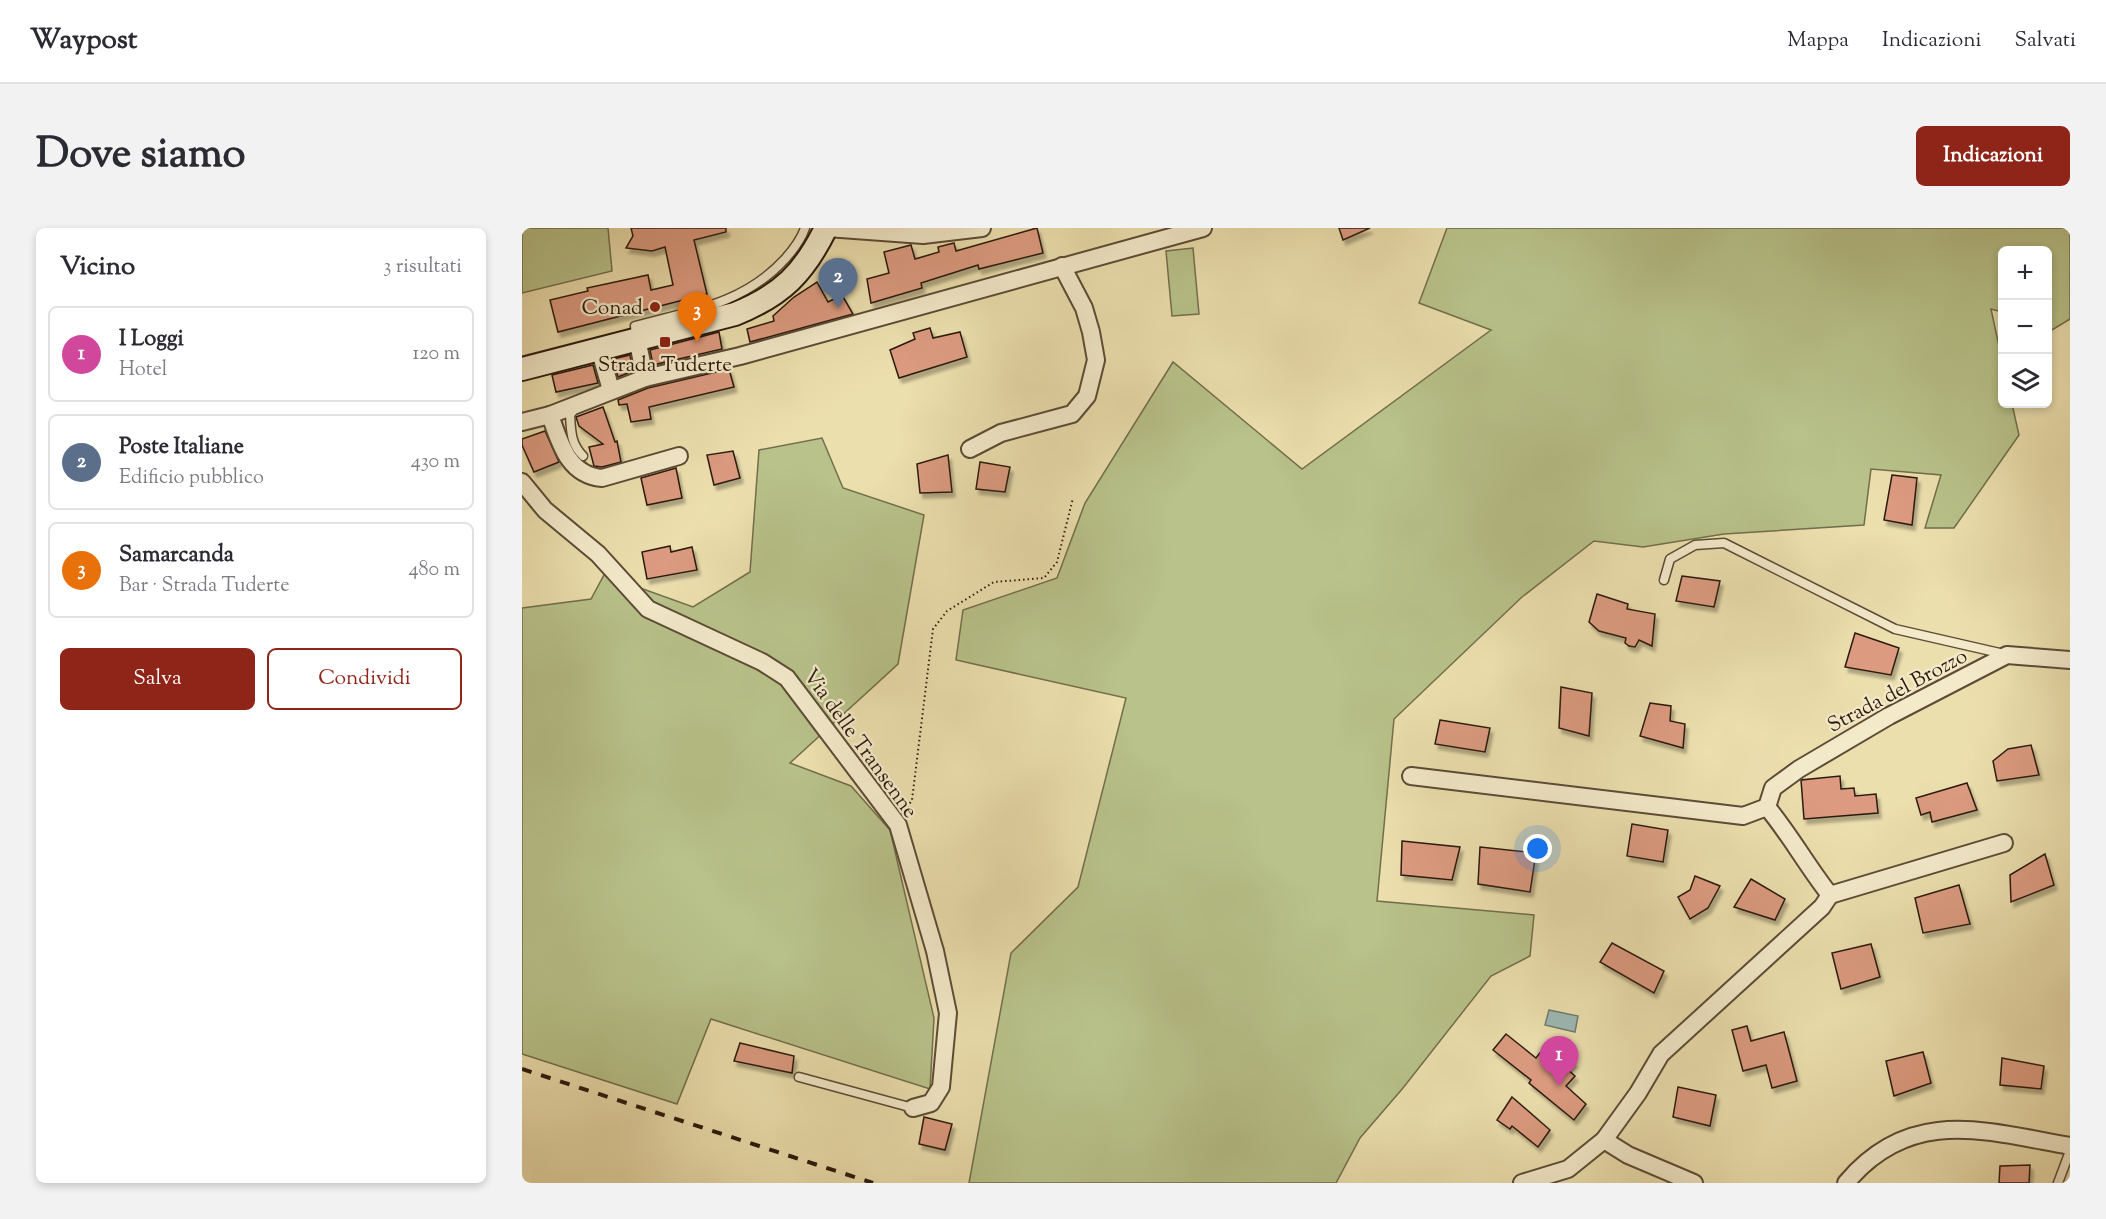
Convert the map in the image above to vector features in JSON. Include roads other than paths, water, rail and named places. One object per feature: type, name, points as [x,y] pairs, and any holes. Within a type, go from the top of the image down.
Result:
[{"type":"main road","points":[[522,369],[637,338],[668,324],[776,294],[795,277],[812,255],[827,228]]},
{"type":"street","points":[[827,228],[923,235],[981,228]]},
{"type":"street","points":[[522,422],[550,415],[645,378],[740,356],[1203,228]]},
{"type":"street","points":[[970,449],[1002,433],[1072,414],[1087,396],[1096,360],[1091,332],[1084,308],[1062,266]]},
{"type":"street","points":[[637,338],[645,378]]},
{"type":"street","points":[[599,348],[611,390]]},
{"type":"street","points":[[550,415],[564,453],[577,468],[589,477],[602,478],[679,456]]},
{"type":"street","name":"Via delle Transenne","points":[[522,482],[545,510],[598,554],[648,609],[762,662],[787,678],[898,825],[935,951],[948,1012],[941,1088],[932,1103],[913,1108]]},
{"type":"street","points":[[2007,655],[2070,660]]},
{"type":"street","name":"Strada del Brozzo","points":[[1767,807],[1773,788],[1799,768],[1889,716],[2007,655]]},
{"type":"street","points":[[1411,776],[1743,816],[1767,807],[1792,836],[1812,873],[1830,895]]},
{"type":"street","points":[[1522,1183],[1568,1169],[1604,1140],[1638,1093],[1661,1054],[1822,907],[1830,895],[2004,843]]},
{"type":"street","points":[[1846,1183],[1864,1162],[1895,1143],[1941,1128],[1973,1129],[2070,1146]]},
{"type":"street","points":[[1604,1140],[1628,1155],[1694,1183]]},
{"type":"lane","points":[[733,307],[767,278],[795,248],[805,228]]},
{"type":"lane","points":[[580,402],[570,416],[574,448],[583,456]]},
{"type":"lane","points":[[1664,580],[1670,559],[1695,545],[1724,543],[1895,629],[2007,655]]},
{"type":"lane","points":[[799,1077],[913,1108]]},
{"type":"lane","points":[[2058,1183],[2070,1151]]},
{"type":"water","points":[[1549,1010],[1578,1016],[1575,1032],[1545,1025]]},
{"type":"railway","points":[[522,1069],[873,1183]]},
{"type":"place","name":"Conad","points":[[655,307]]},
{"type":"place","name":"Poste Italiane","points":[[838,308]]},
{"type":"place","name":"Strada Tuderte","points":[[665,342]]},
{"type":"place","name":"Samarcanda","points":[[697,342]]},
{"type":"place","name":"I Loggi","points":[[1559,1086]]}]
